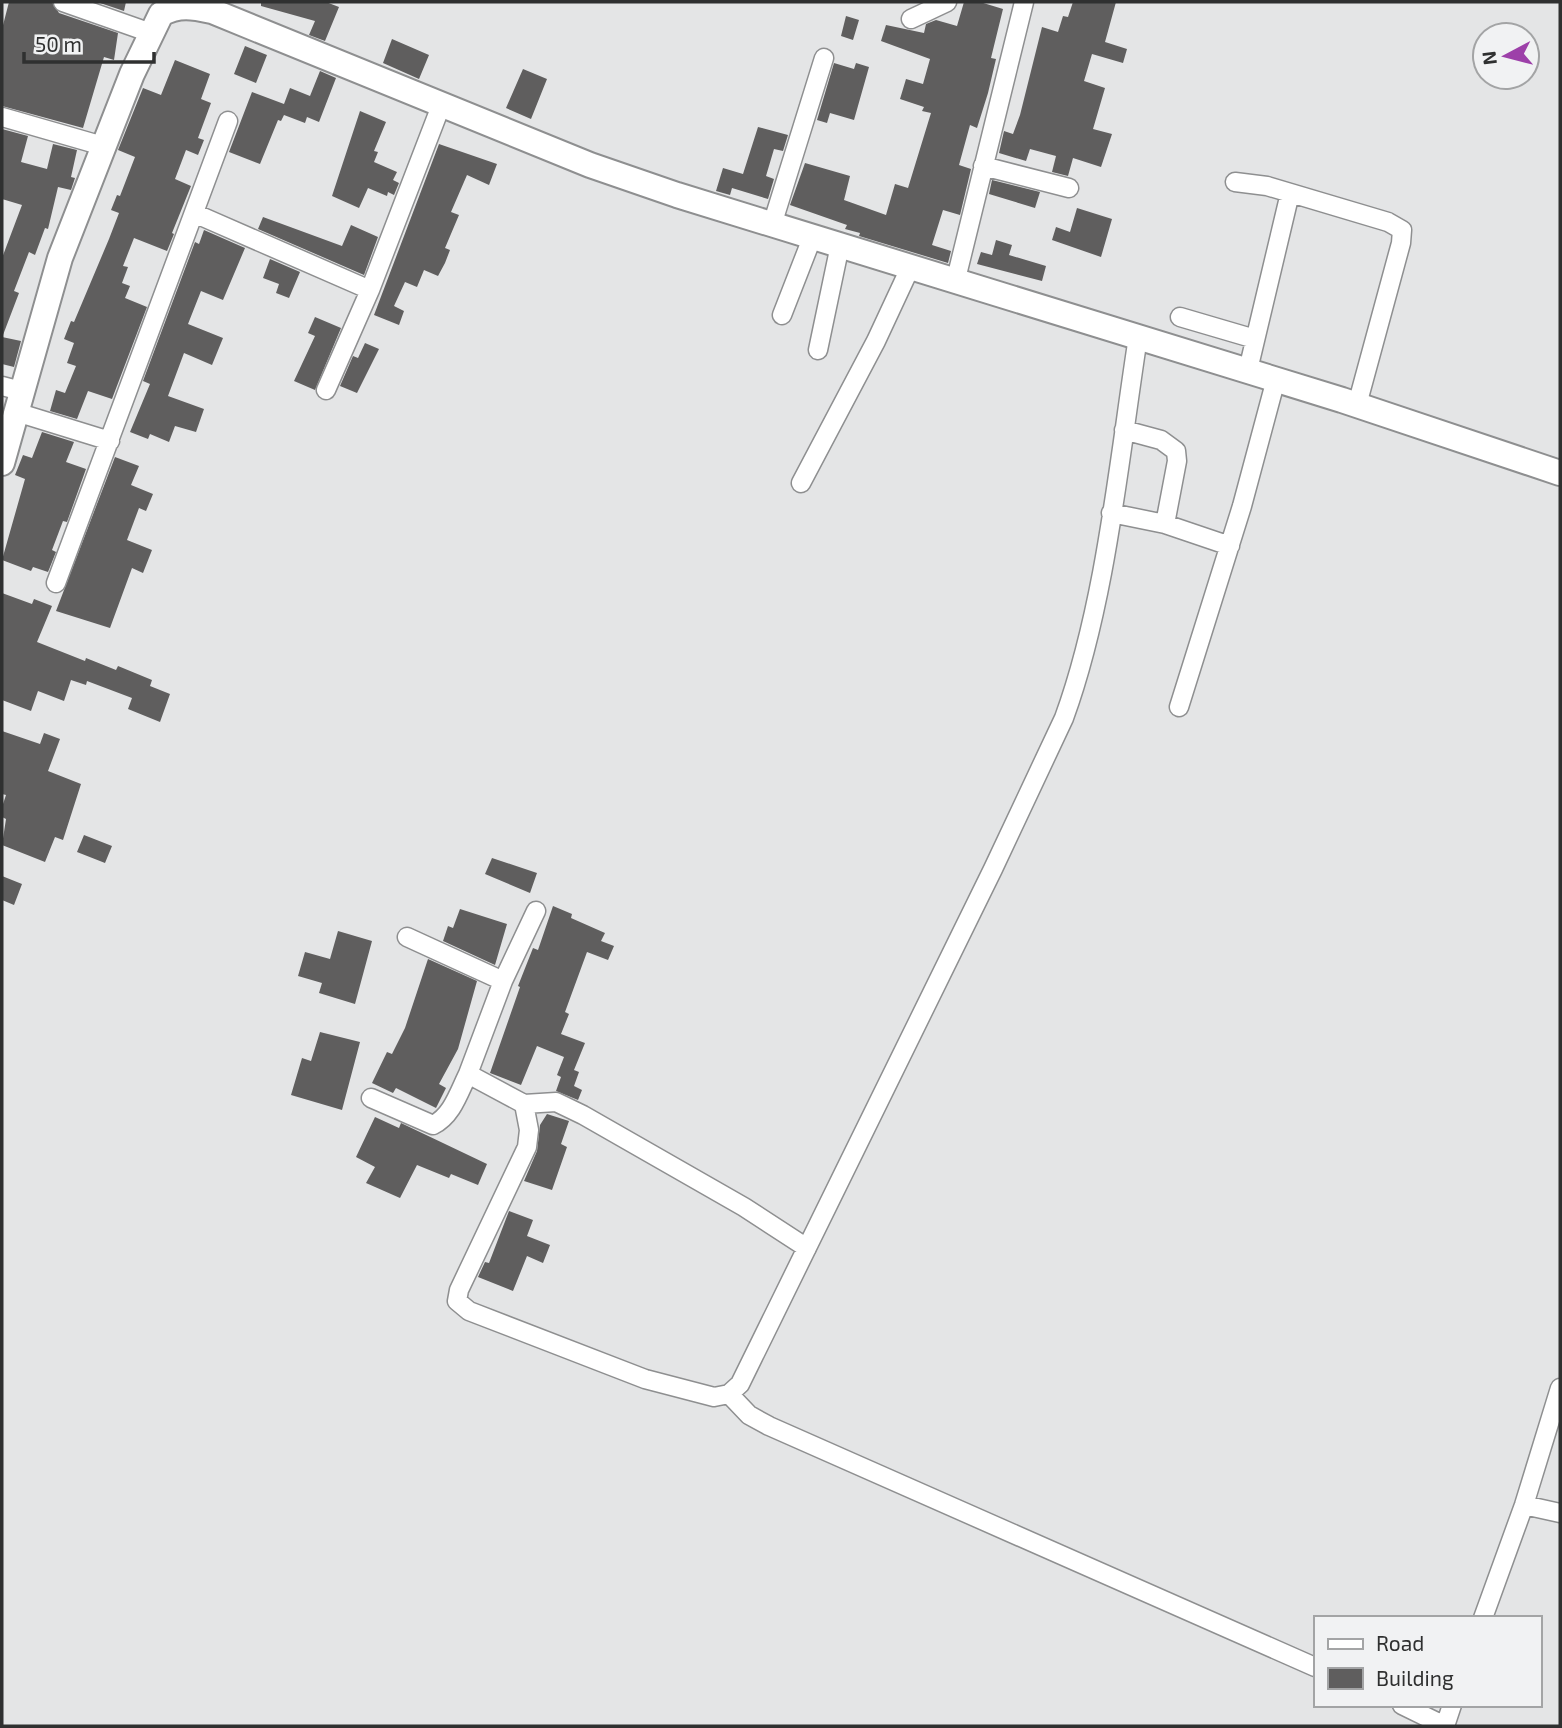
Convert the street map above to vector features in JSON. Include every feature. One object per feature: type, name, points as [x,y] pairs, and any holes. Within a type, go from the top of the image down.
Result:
[{"type":"street","points":[[63,2],[151,33]]},
{"type":"street","points":[[911,19],[947,2]]},
{"type":"street","points":[[955,283],[1019,3]]},
{"type":"street","points":[[2,463],[13,397],[60,258],[103,146],[161,14],[178,6],[191,4],[442,103],[590,165],[955,283],[1248,370],[1560,472]]},
{"type":"street","points":[[772,225],[824,58]]},
{"type":"street","points":[[326,390],[370,290],[442,103]]},
{"type":"street","points":[[2,117],[103,146]]},
{"type":"street","points":[[56,583],[196,214],[228,121]]},
{"type":"street","points":[[983,166],[1069,188]]},
{"type":"street","points":[[1235,182],[1290,193],[1388,222],[1402,230],[1401,243],[1357,405]]},
{"type":"street","points":[[1248,370],[1290,193]]},
{"type":"street","points":[[196,214],[370,290]]},
{"type":"street","points":[[782,315],[812,238]]},
{"type":"street","points":[[818,350],[840,245]]},
{"type":"street","points":[[801,483],[911,268]]},
{"type":"street","points":[[1180,317],[1255,339]]},
{"type":"street","points":[[524,1104],[529,1130],[527,1147],[459,1290],[459,1305],[645,1379],[714,1397],[729,1394],[740,1384],[1064,718],[1078,680],[1111,513],[1138,337]]},
{"type":"street","points":[[1179,706],[1230,546],[1276,379]]},
{"type":"street","points":[[13,397],[110,441]]},
{"type":"street","points":[[1124,430],[1161,440],[1176,451],[1165,524]]},
{"type":"street","points":[[1111,513],[1165,524],[1230,546]]},
{"type":"street","points":[[371,1098],[433,1125],[443,1119],[468,1074],[503,981],[536,911]]},
{"type":"street","points":[[407,937],[503,981]]},
{"type":"street","points":[[468,1074],[524,1104],[556,1102],[583,1115],[744,1207],[807,1248]]},
{"type":"street","points":[[1484,1616],[1524,1505],[1560,1388]]},
{"type":"street","points":[[729,1394],[748,1415],[769,1426],[1314,1667]]},
{"type":"street","points":[[1524,1505],[1560,1513]]},
{"type":"street","points":[[1406,1707],[1445,1726],[1451,1707]]},
{"type":"building","points":[[9,2],[52,2],[59,13],[118,33],[114,60],[104,57],[83,128],[2,106],[2,29]]},
{"type":"building","points":[[97,2],[126,2],[124,11]]},
{"type":"building","points":[[261,2],[326,2],[339,7],[325,41],[309,35],[315,21],[261,6]]},
{"type":"building","points":[[964,2],[980,2],[1003,9],[991,58],[996,59],[988,93],[977,128],[970,125],[959,165],[971,169],[960,215],[943,210],[932,245],[951,251],[948,263],[859,236],[860,233],[845,229],[847,225],[790,205],[805,163],[850,176],[844,200],[886,215],[895,184],[908,188],[931,113],[922,111],[924,107],[900,99],[906,79],[923,84],[930,59],[881,41],[886,25],[924,33],[926,24],[936,20],[957,26]]},
{"type":"building","points":[[1073,2],[1116,2],[1105,42],[1127,49],[1123,63],[1092,54],[1084,81],[1105,88],[1093,129],[1112,134],[1101,167],[1073,158],[1068,176],[1052,172],[1056,156],[1030,149],[1026,161],[999,153],[1004,131],[1013,134],[1020,115],[1042,27],[1058,32],[1063,16],[1068,17]]},
{"type":"building","points":[[846,16],[859,20],[853,40],[841,36]]},
{"type":"building","points":[[392,39],[429,55],[419,79],[383,63]]},
{"type":"building","points":[[245,46],[267,55],[256,83],[234,74]]},
{"type":"building","points":[[175,60],[210,74],[201,99],[211,103],[198,138],[204,140],[198,155],[186,150],[175,179],[191,186],[172,233],[174,234],[167,251],[134,238],[123,266],[128,267],[122,283],[130,286],[125,298],[147,307],[112,399],[88,391],[77,419],[50,411],[56,390],[65,393],[76,366],[67,363],[74,343],[64,339],[71,321],[74,322],[109,239],[119,213],[111,210],[117,195],[120,196],[135,157],[118,150],[143,88],[161,95]]},
{"type":"building","points":[[834,63],[854,69],[856,63],[869,67],[854,120],[830,113],[827,123],[817,120]]},
{"type":"building","points":[[523,69],[547,79],[531,119],[506,108]]},
{"type":"building","points":[[320,71],[336,78],[319,122],[307,117],[305,123],[284,115],[281,121],[278,120],[260,164],[229,152],[252,92],[284,104],[290,88],[310,96]]},
{"type":"building","points":[[360,111],[386,122],[374,151],[378,152],[374,162],[397,172],[393,180],[399,183],[394,195],[388,192],[387,196],[368,188],[359,208],[332,196]]},
{"type":"building","points":[[758,127],[788,135],[783,151],[774,149],[766,176],[774,179],[768,199],[732,188],[730,195],[716,191],[723,168],[743,174]]},
{"type":"building","points":[[2,129],[28,136],[21,162],[47,169],[53,144],[77,150],[71,177],[75,178],[71,190],[58,187],[48,229],[45,228],[35,255],[29,252],[14,291],[19,293],[3,335],[2,258],[22,205],[2,199]]},
{"type":"building","points":[[439,144],[497,164],[489,185],[467,175],[451,212],[459,215],[445,248],[450,250],[445,263],[438,276],[424,270],[417,287],[405,282],[394,306],[404,311],[399,325],[374,315]]},
{"type":"building","points":[[992,180],[1040,192],[1035,208],[989,194]]},
{"type":"building","points":[[1077,208],[1112,219],[1101,257],[1052,240],[1056,227],[1070,232]]},
{"type":"building","points":[[263,217],[342,246],[351,225],[378,237],[364,275],[258,229]]},
{"type":"building","points":[[204,230],[245,248],[223,300],[201,291],[188,324],[223,338],[212,365],[184,353],[168,396],[204,409],[196,432],[175,426],[169,442],[150,434],[148,439],[130,432],[150,384],[143,381],[195,242],[199,244]]},
{"type":"building","points":[[996,240],[1012,245],[1009,255],[1046,266],[1042,281],[977,264],[981,252],[992,255]]},
{"type":"building","points":[[270,259],[300,272],[289,298],[276,293],[279,284],[263,278]]},
{"type":"building","points":[[315,317],[341,328],[315,390],[294,381],[315,336],[308,333]]},
{"type":"building","points":[[2,337],[21,341],[14,367],[2,364]]},
{"type":"building","points":[[365,343],[379,349],[357,393],[340,386],[353,356],[358,358]]},
{"type":"building","points":[[42,432],[74,442],[66,462],[86,469],[67,522],[63,521],[52,550],[56,552],[48,572],[33,567],[31,571],[2,560],[25,479],[15,475],[23,455],[32,458]]},
{"type":"building","points":[[115,457],[139,466],[131,485],[153,494],[146,511],[139,508],[127,540],[152,550],[143,573],[132,568],[110,628],[56,611]]},
{"type":"building","points":[[2,593],[32,604],[34,599],[52,606],[37,642],[85,661],[86,658],[116,670],[118,666],[152,680],[150,686],[170,694],[160,722],[128,709],[132,698],[87,681],[86,685],[71,680],[64,701],[38,691],[31,711],[2,700]]},
{"type":"building","points":[[2,731],[40,744],[44,733],[60,739],[48,771],[81,784],[63,840],[55,837],[45,862],[2,845],[6,819],[2,817],[2,807],[6,795],[2,794]]},
{"type":"building","points":[[84,835],[112,846],[105,863],[77,852]]},
{"type":"building","points":[[492,858],[537,873],[530,893],[485,874]]},
{"type":"building","points":[[2,876],[22,884],[14,905],[2,900]]},
{"type":"building","points":[[553,906],[572,914],[571,918],[605,933],[601,941],[614,946],[608,960],[587,952],[565,1012],[569,1014],[561,1034],[585,1043],[574,1070],[579,1072],[574,1086],[582,1090],[578,1100],[556,1091],[561,1077],[557,1075],[564,1057],[537,1046],[521,1085],[490,1073],[520,987],[518,986],[533,948],[538,950]]},
{"type":"building","points":[[460,909],[507,924],[495,965],[443,941],[448,926],[453,928]]},
{"type":"building","points":[[338,931],[372,941],[355,1004],[319,993],[322,983],[298,976],[305,952],[330,959]]},
{"type":"building","points":[[428,959],[477,981],[458,1049],[439,1084],[446,1088],[436,1108],[396,1088],[393,1093],[372,1083],[387,1052],[392,1054],[405,1028]]},
{"type":"building","points":[[320,1032],[360,1042],[342,1110],[291,1095],[302,1058],[311,1061]]},
{"type":"building","points":[[547,1114],[569,1121],[561,1144],[567,1147],[552,1190],[524,1181],[537,1151],[540,1125]]},
{"type":"building","points":[[375,1117],[399,1128],[401,1123],[487,1164],[478,1185],[451,1174],[449,1178],[417,1165],[400,1198],[366,1183],[375,1167],[356,1157]]},
{"type":"building","points":[[509,1211],[533,1220],[527,1236],[550,1245],[543,1263],[527,1256],[513,1291],[478,1277],[485,1262],[489,1263]]}]
